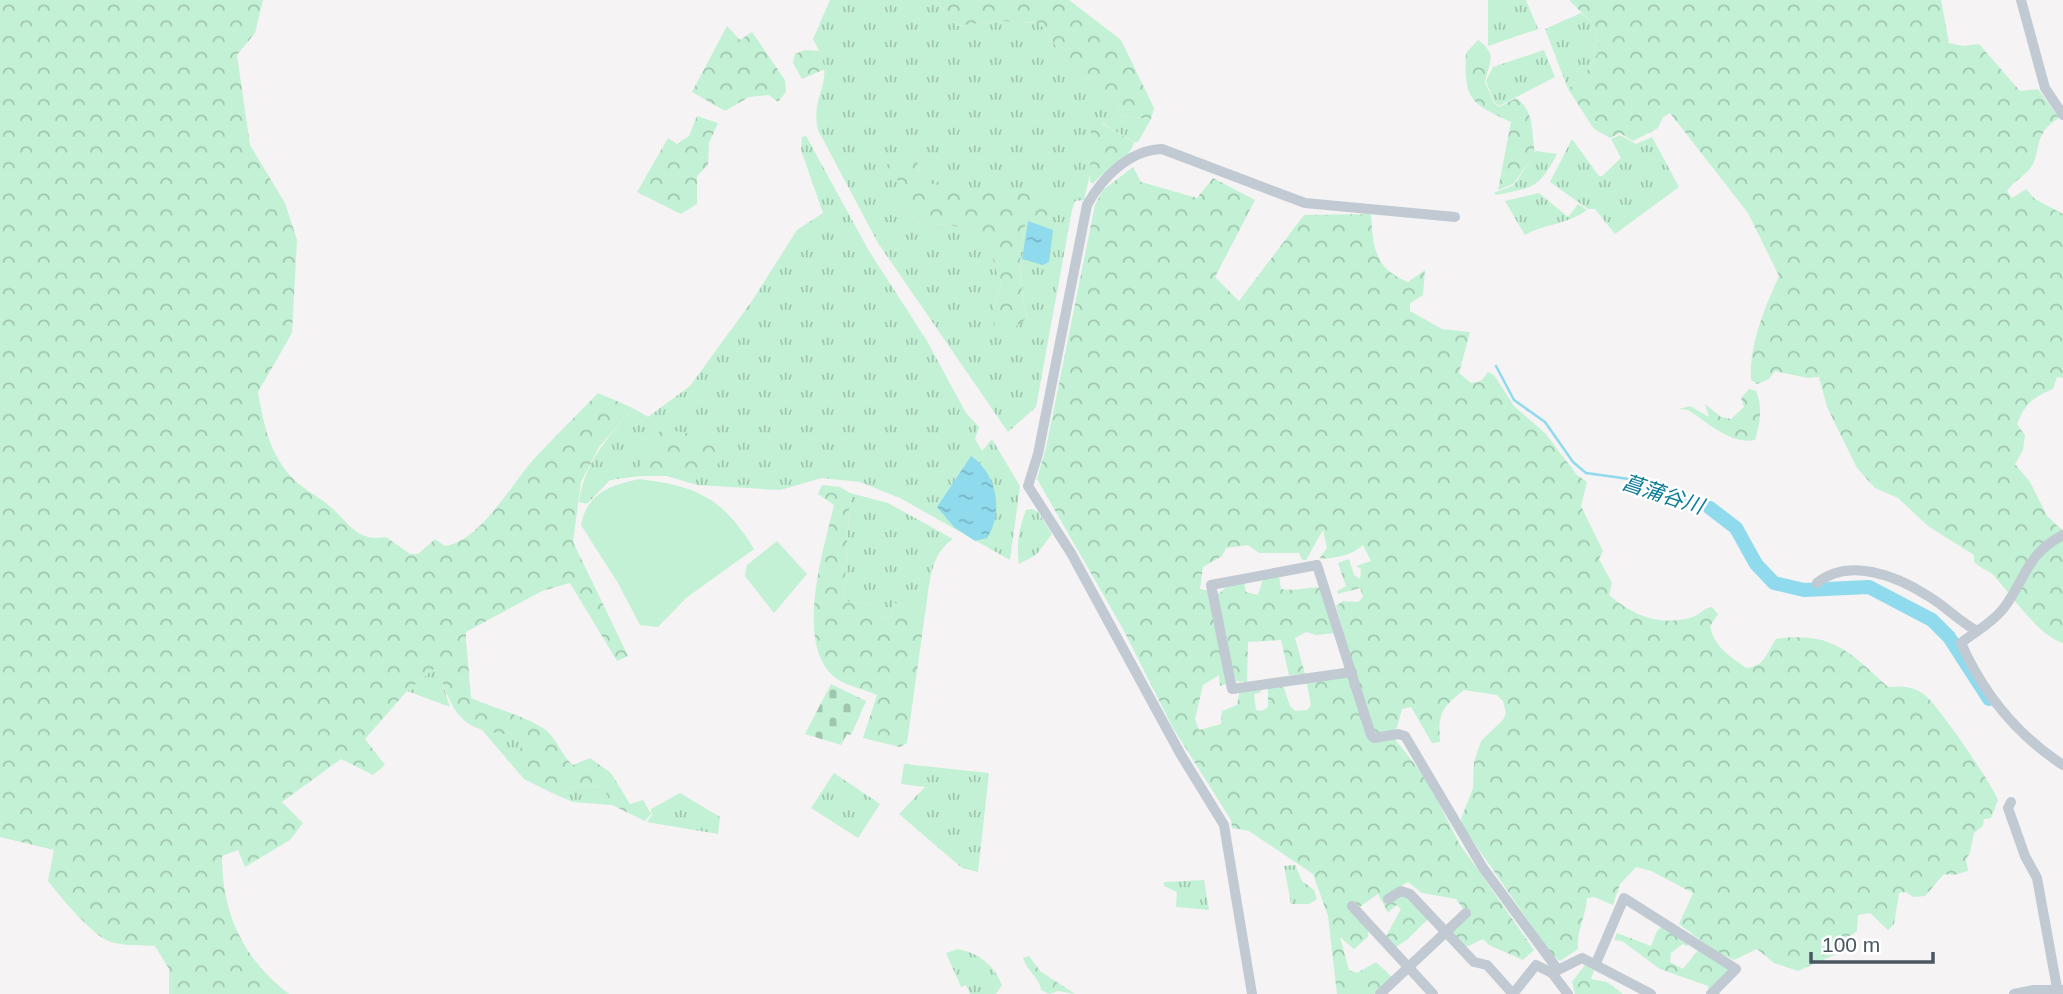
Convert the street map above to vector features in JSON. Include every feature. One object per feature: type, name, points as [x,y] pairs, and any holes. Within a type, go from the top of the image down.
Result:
[{"type":"street","points":[[2021,0],[2045,88],[2063,115]]},
{"type":"street","points":[[1252,994],[1224,825],[1181,755],[1060,534],[1028,486],[1038,454],[1087,205],[1101,181],[1114,170],[1143,152],[1162,149],[1305,203],[1455,217]]},
{"type":"street","points":[[2063,534],[2049,542],[2032,558],[2001,611],[1961,643],[1973,671],[1986,691],[2033,744],[2063,765]]},
{"type":"street","points":[[1352,672],[1232,689],[1211,585],[1317,565],[1352,672],[1371,734],[1374,738],[1398,734],[1405,736],[1483,868],[1545,953],[1568,994]]},
{"type":"street","points":[[1817,583],[1827,575],[1844,570],[1885,575],[1929,596],[1977,631]]},
{"type":"street","points":[[2011,803],[2008,808],[2025,856],[2037,878],[2060,989],[2014,994]]},
{"type":"street","points":[[1388,899],[1405,891],[1474,962],[1487,965],[1513,994],[1545,953]]},
{"type":"street","points":[[1596,963],[1624,898],[1736,969],[1711,994]]},
{"type":"street","points":[[1352,906],[1433,994]]},
{"type":"street","points":[[1380,994],[1466,913]]},
{"type":"street","points":[[1555,972],[1575,959],[1596,963],[1651,994]]},
{"type":"street","points":[[1536,964],[1555,972]]},
{"type":"green space","points":[[0,0],[263,0],[255,33],[237,55],[250,145],[285,203],[297,240],[292,333],[258,392],[267,434],[287,472],[362,535],[386,537],[410,554],[418,554],[435,539],[445,546],[458,542],[482,524],[533,460],[598,393],[633,408],[599,447],[581,482],[573,542],[628,656],[617,661],[570,583],[542,591],[466,632],[466,640],[471,698],[540,726],[551,735],[573,765],[590,758],[611,773],[630,804],[643,800],[651,814],[645,821],[612,805],[603,787],[580,785],[552,793],[524,779],[511,764],[525,741],[515,736],[483,730],[464,720],[452,705],[436,667],[407,691],[365,739],[385,765],[373,775],[341,759],[282,802],[303,823],[290,840],[245,867],[238,850],[222,856],[226,897],[238,933],[259,966],[289,994],[169,994],[169,969],[155,946],[122,944],[104,939],[78,916],[53,888],[48,881],[54,850],[0,837]]},
{"type":"green space","points":[[830,0],[936,0],[956,26],[996,21],[1040,23],[1070,67],[1111,95],[1122,116],[1151,119],[1138,142],[1102,123],[1084,200],[1075,201],[1072,210],[1036,407],[1008,432],[878,243],[818,130],[817,105],[824,67],[813,39]],"holes":[[[916,157],[920,172],[930,184],[975,190],[1027,219],[1020,268],[1027,318],[1013,327],[993,310],[1002,282],[987,242],[980,235],[961,227],[919,224],[904,206],[904,185]]]},
{"type":"green space","points":[[936,0],[1069,0],[1121,40],[1154,108],[1151,119],[1122,116],[1111,95],[1070,67],[1040,23],[996,21],[956,26]]},
{"type":"green space","points":[[1488,0],[1526,0],[1538,29],[1488,46]]},
{"type":"green space","points":[[1569,0],[1941,0],[1949,43],[1963,46],[1979,44],[2020,91],[2038,89],[2059,118],[2044,131],[2028,171],[2007,191],[2012,198],[2026,189],[2035,199],[2063,214],[2063,378],[2057,377],[2053,389],[2035,398],[2023,411],[2017,424],[2025,435],[2023,450],[2015,464],[2030,482],[2047,516],[2063,531],[2063,643],[2036,625],[1994,575],[1974,562],[1974,555],[1928,526],[1898,498],[1875,488],[1857,468],[1827,407],[1819,377],[1808,378],[1775,371],[1769,379],[1757,384],[1751,380],[1755,340],[1779,276],[1748,213],[1670,113],[1663,117],[1658,128],[1633,141],[1620,133],[1610,138],[1594,129],[1568,89],[1584,76],[1601,48],[1592,23]]},
{"type":"green space","points":[[1581,13],[1592,23],[1601,48],[1584,76],[1568,89],[1545,29]]},
{"type":"green space","points":[[727,26],[740,40],[752,32],[785,80],[786,92],[778,102],[769,95],[749,97],[725,111],[692,92]]},
{"type":"green space","points":[[1478,40],[1490,54],[1485,82],[1494,103],[1499,107],[1516,98],[1526,109],[1532,130],[1535,153],[1513,184],[1498,190],[1511,122],[1486,110],[1472,98],[1466,81],[1466,53]]},
{"type":"green space","points":[[805,50],[820,51],[825,69],[802,79],[793,63],[795,54]]},
{"type":"green space","points":[[1544,50],[1555,77],[1499,106],[1494,102],[1486,81],[1493,67]]},
{"type":"green space","points":[[697,116],[718,123],[709,143],[708,165],[697,176],[697,204],[681,214],[637,192],[668,138],[677,144],[689,136]]},
{"type":"green space","points":[[1101,123],[1134,142],[1132,149],[1122,160],[1093,184],[1090,182],[1091,129]]},
{"type":"green space","points":[[1620,135],[1636,144],[1652,137],[1679,187],[1615,234],[1595,209],[1588,209],[1550,182],[1572,139],[1599,176],[1602,176],[1621,158],[1611,139]]},
{"type":"green space","points":[[806,136],[869,251],[927,341],[966,413],[979,427],[975,439],[982,451],[992,439],[1020,486],[1010,560],[900,498],[860,482],[822,478],[780,490],[697,485],[667,476],[640,476],[610,480],[587,504],[579,502],[592,463],[606,440],[633,408],[648,417],[690,386],[752,301],[797,230],[823,213],[801,150],[802,137]]},
{"type":"green space","points":[[1536,151],[1557,154],[1539,181],[1518,191],[1496,195],[1494,193],[1514,185]]},
{"type":"green space","points":[[904,153],[916,157],[920,172],[930,184],[1052,196],[1050,224],[1027,219],[1020,268],[1027,318],[1005,335],[994,328],[993,310],[1002,282],[987,242],[980,235],[961,227],[919,224],[904,206],[904,185],[884,170],[890,160]]},
{"type":"green space","points":[[1133,167],[1141,182],[1197,198],[1213,178],[1255,200],[1215,277],[1239,301],[1304,215],[1371,214],[1375,246],[1388,270],[1408,282],[1425,270],[1423,295],[1410,303],[1410,311],[1442,329],[1470,332],[1459,373],[1471,383],[1481,381],[1488,372],[1494,375],[1514,406],[1545,433],[1577,475],[1587,482],[1581,506],[1603,551],[1599,559],[1612,583],[1609,595],[1638,614],[1659,620],[1681,620],[1712,607],[1718,614],[1710,626],[1715,640],[1746,668],[1762,662],[1776,639],[1811,638],[1826,641],[1850,654],[1888,687],[1911,688],[1932,702],[1975,762],[1998,800],[1991,818],[1984,819],[1983,826],[1974,833],[1966,859],[1968,871],[1954,875],[1944,874],[1925,896],[1913,897],[1906,892],[1899,893],[1894,924],[1888,930],[1870,913],[1858,915],[1857,931],[1849,937],[1852,947],[1798,971],[1774,963],[1757,949],[1734,960],[1715,951],[1679,924],[1693,893],[1651,871],[1636,867],[1620,884],[1613,905],[1594,897],[1587,898],[1578,936],[1578,949],[1560,961],[1552,955],[1462,825],[1461,819],[1473,788],[1474,762],[1481,741],[1503,720],[1506,713],[1503,701],[1497,695],[1464,690],[1443,712],[1440,742],[1432,743],[1411,707],[1402,709],[1397,727],[1391,734],[1427,780],[1459,843],[1534,950],[1523,960],[1489,945],[1483,939],[1464,948],[1451,932],[1469,917],[1456,899],[1422,893],[1408,882],[1394,890],[1404,893],[1429,918],[1408,939],[1394,948],[1385,938],[1401,909],[1396,905],[1388,913],[1378,894],[1358,908],[1369,929],[1368,937],[1354,949],[1340,937],[1349,970],[1357,973],[1376,962],[1392,977],[1374,994],[1337,994],[1328,916],[1313,874],[1249,831],[1232,828],[1231,820],[1173,728],[1123,629],[1037,479],[1046,448],[1095,205],[1103,190]],"holes":[[[1323,530],[1327,548],[1319,559],[1348,554],[1363,545],[1371,561],[1356,566],[1361,569],[1360,579],[1354,575],[1349,559],[1338,563],[1346,586],[1337,591],[1338,594],[1360,588],[1363,597],[1358,602],[1343,601],[1336,606],[1356,675],[1292,685],[1307,684],[1311,705],[1307,710],[1295,711],[1290,706],[1283,685],[1268,687],[1268,707],[1262,711],[1256,710],[1254,694],[1260,693],[1263,687],[1240,690],[1237,705],[1222,711],[1221,724],[1199,730],[1195,719],[1203,685],[1219,675],[1220,686],[1235,681],[1247,682],[1248,642],[1281,640],[1289,675],[1305,674],[1295,638],[1306,632],[1316,635],[1336,633],[1322,588],[1281,589],[1279,576],[1263,579],[1258,595],[1246,592],[1244,581],[1228,585],[1220,593],[1200,589],[1203,567],[1222,556],[1226,548],[1248,545],[1259,553],[1299,553],[1302,560],[1306,560]]]},
{"type":"green space","points":[[1539,193],[1568,217],[1578,204],[1587,210],[1572,219],[1525,235],[1505,201]]},
{"type":"green space","points":[[1749,389],[1756,391],[1760,403],[1755,440],[1746,441],[1728,436],[1688,410],[1679,409],[1690,406],[1709,417],[1705,404],[1721,417],[1731,419],[1744,407],[1741,398]]},
{"type":"green space","points":[[662,430],[687,433],[704,439],[717,449],[722,456],[712,474],[685,471],[651,472],[639,468],[649,440]]},
{"type":"green space","points":[[639,479],[677,486],[707,498],[731,518],[754,549],[686,598],[658,627],[640,625],[618,583],[581,525],[589,505],[602,492]]},
{"type":"green space","points":[[822,485],[840,487],[850,493],[844,601],[876,605],[878,617],[891,618],[894,603],[925,614],[907,743],[900,747],[863,738],[877,695],[847,684],[832,675],[821,659],[815,639],[815,593],[834,505],[818,494]]},
{"type":"green space","points":[[850,493],[888,503],[953,539],[934,563],[925,614],[894,603],[891,618],[878,617],[876,605],[844,601]]},
{"type":"green space","points":[[1026,510],[1038,512],[1052,534],[1036,555],[1019,564],[1020,530]]},
{"type":"green space","points":[[777,541],[807,574],[774,613],[745,576],[747,565]]},
{"type":"green space","points":[[437,666],[450,707],[407,691]]},
{"type":"green space","points":[[831,684],[866,701],[851,735],[847,734],[841,745],[805,734]]},
{"type":"green space","points":[[482,730],[516,735],[526,742],[511,764]]},
{"type":"green space","points":[[904,764],[989,773],[978,872],[962,868],[899,814],[925,787],[901,784]]},
{"type":"green space","points":[[834,773],[880,804],[858,838],[811,808]]},
{"type":"green space","points":[[580,785],[603,787],[612,805],[573,802],[552,793]]},
{"type":"green space","points":[[680,793],[720,817],[718,834],[647,822],[652,815],[651,809]]},
{"type":"green space","points":[[1295,865],[1302,881],[1314,890],[1317,899],[1309,904],[1291,904],[1284,866]]},
{"type":"green space","points":[[1204,880],[1209,910],[1176,907],[1177,892],[1164,886],[1164,882]]},
{"type":"green space","points":[[1664,925],[1691,943],[1687,946],[1683,944],[1671,953],[1670,962],[1683,969],[1699,949],[1730,970],[1719,983],[1720,994],[1709,994],[1708,986],[1660,969],[1622,941],[1614,940],[1617,933],[1651,946],[1657,931]]},
{"type":"green space","points":[[958,949],[979,957],[990,966],[1002,985],[996,994],[970,994],[966,985],[961,987],[946,953]]},
{"type":"green space","points":[[1029,956],[1040,971],[1075,994],[1058,991],[1049,994],[1041,990],[1023,958]]},
{"type":"green space","points":[[1585,965],[1594,970],[1591,979],[1607,982],[1623,994],[1575,994],[1572,982]]},
{"type":"water","points":[[1028,221],[1053,230],[1049,262],[1043,265],[1022,259]]},
{"type":"water","points":[[971,456],[987,473],[992,483],[996,505],[992,528],[987,538],[975,541],[954,527],[937,507]]},
{"type":"waterway","name":"菖蒲谷川","points":[[1496,366],[1514,400],[1545,422],[1573,462],[1586,473],[1629,479],[1662,495],[1696,501],[1710,508]]},
{"type":"waterway","name":"菖蒲谷川","points":[[1710,508],[1736,528],[1756,564],[1774,583],[1804,590],[1869,587],[1932,620],[1949,637],[1989,699]]}]
